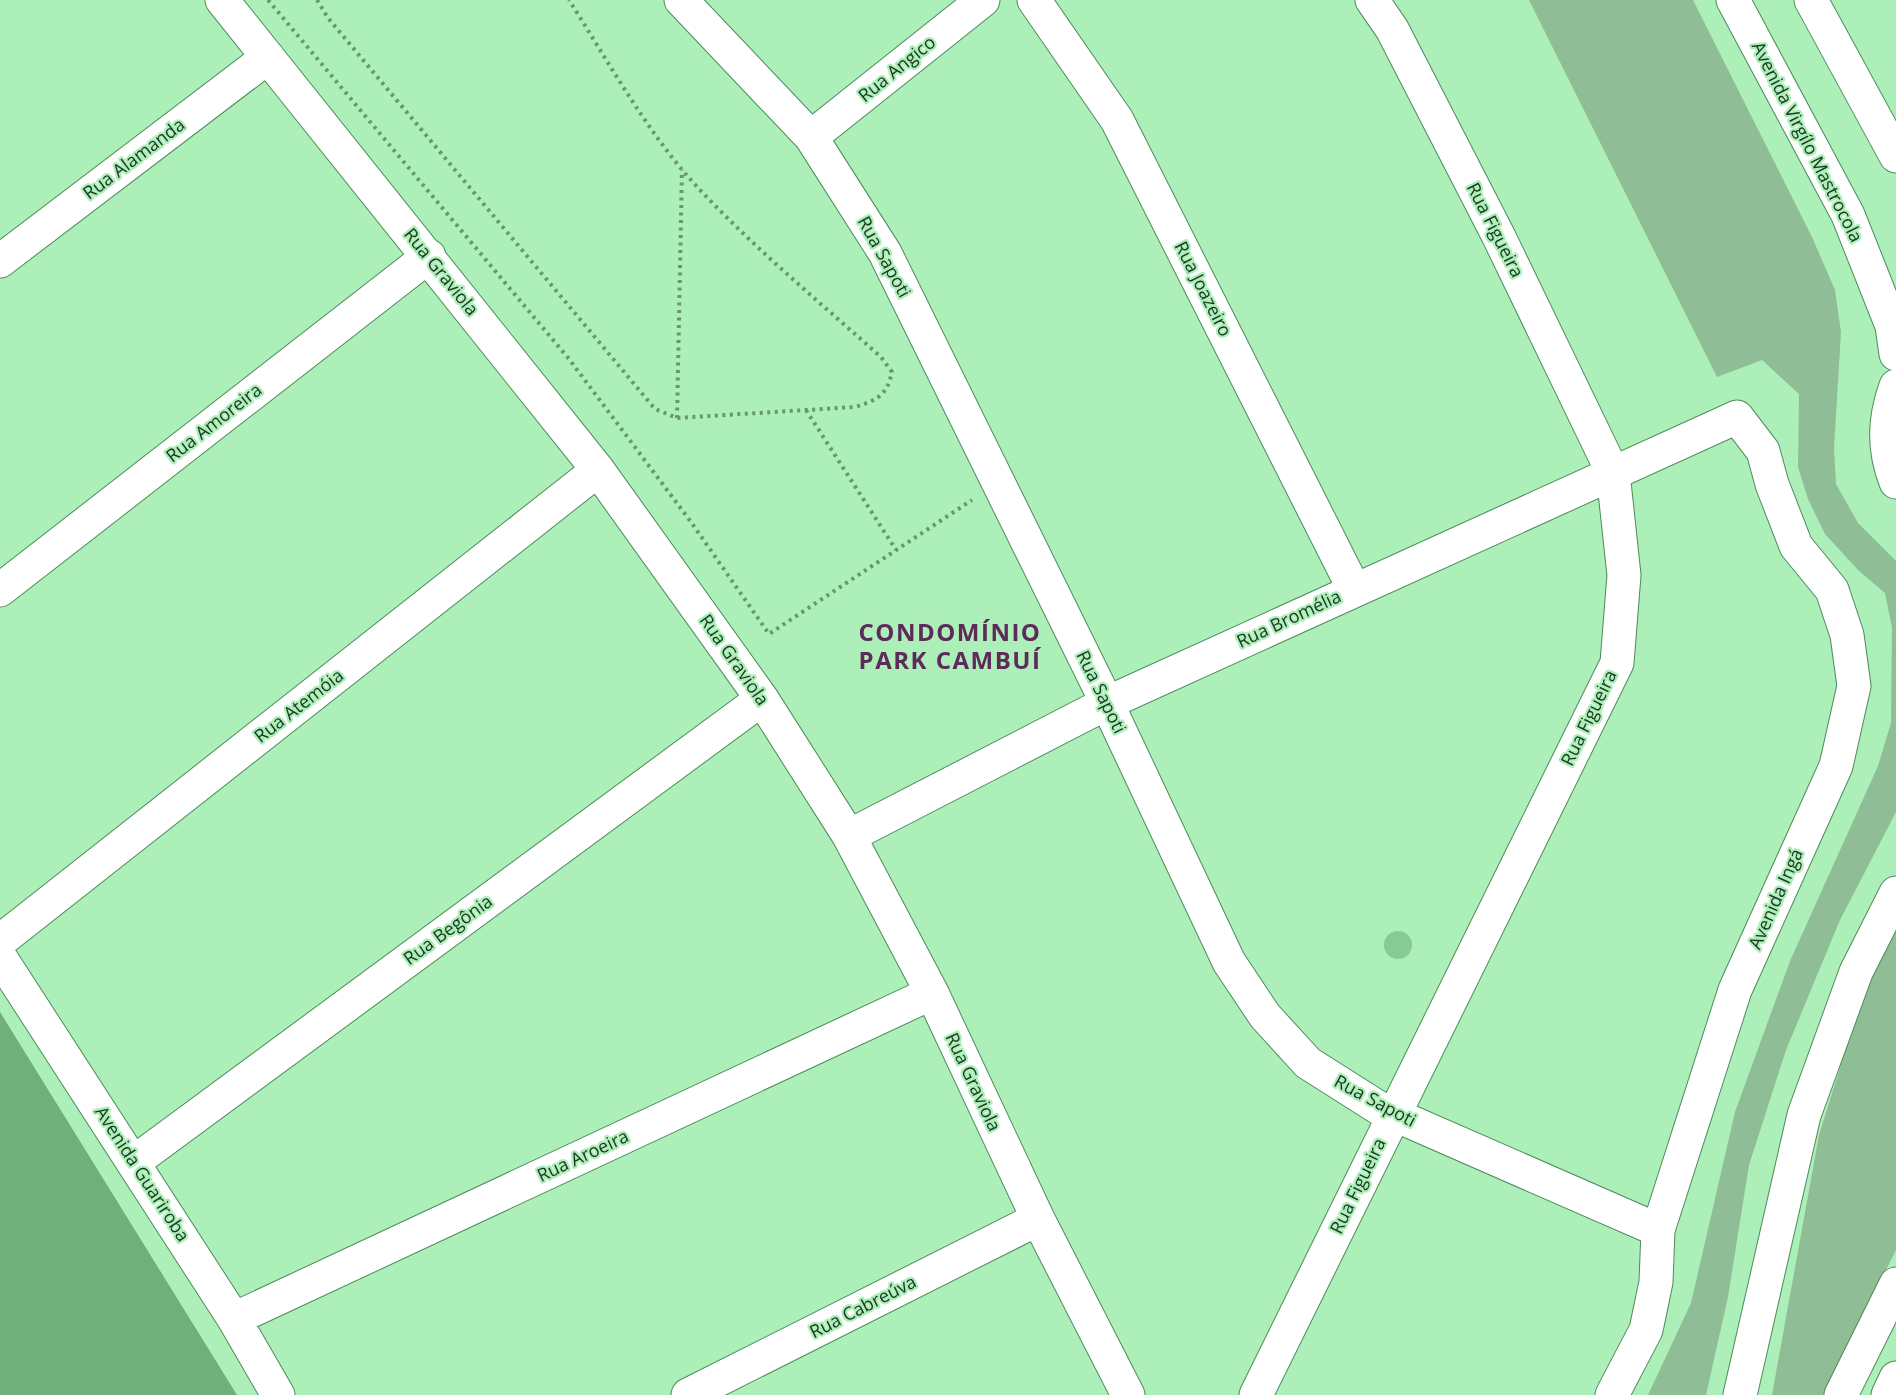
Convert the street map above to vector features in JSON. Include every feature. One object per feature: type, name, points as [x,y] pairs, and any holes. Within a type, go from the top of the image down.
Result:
[{"type":"street","name":"Rua Graviola","points":[[222,0],[598,470],[762,699],[849,836],[932,993],[1038,1219],[1128,1395]]},
{"type":"street","name":"Rua Sapoti","points":[[681,0],[811,137],[885,253],[1107,703],[1229,962],[1265,1016],[1308,1063],[1393,1114],[1658,1230]]},
{"type":"street","name":"Rua Angico","points":[[811,137],[983,0]]},
{"type":"street","name":"Rua Joazeiro","points":[[1034,0],[1117,120],[1354,589]]},
{"type":"street","name":"Rua Figueira","points":[[1256,1393],[1617,663],[1624,575],[1613,473],[1494,227],[1392,29],[1372,0]]},
{"type":"street","name":"Avenida Virgílo Mastrocola","points":[[1733,0],[1848,215],[1892,326],[1896,354]]},
{"type":"street","points":[[1810,0],[1896,156]]},
{"type":"street","name":"Rua Alamanda","points":[[0,261],[268,57]]},
{"type":"street","name":"Rua Amoreira","points":[[0,590],[429,256]]},
{"type":"street","points":[[1896,386],[1887,411],[1886,447],[1896,482]]},
{"type":"street","name":"Rua Bromélia","points":[[849,836],[1107,703],[1737,417]]},
{"type":"street","name":"Avenida Ingá","points":[[1612,1395],[1646,1330],[1656,1282],[1658,1230],[1735,990],[1836,766],[1854,686],[1847,635],[1832,590],[1796,546],[1772,484],[1763,451],[1737,417]]},
{"type":"street","name":"Rua Atemóia","points":[[0,941],[598,470]]},
{"type":"street","name":"Rua Begônia","points":[[134,1162],[762,699]]},
{"type":"street","points":[[1740,1395],[1803,1115],[1856,972],[1896,892]]},
{"type":"street","name":"Avenida Guariroba","points":[[0,957],[234,1319],[278,1395]]},
{"type":"street","name":"Rua Aroeira","points":[[234,1319],[932,993]]},
{"type":"street","name":"Rua Cabreúva","points":[[688,1395],[1038,1219]]},
{"type":"street","points":[[1841,1395],[1896,1284]]},
{"type":"street","points":[[1888,1395],[1896,1378]]},
{"type":"path","points":[[268,0],[569,359],[691,522],[769,634],[983,493],[981,479],[994,473]]},
{"type":"path","points":[[316,0],[328,18],[655,409],[676,418],[855,406],[873,401],[888,388],[892,372],[880,357],[732,223],[682,169],[569,0]]},
{"type":"path","points":[[676,418],[682,169]]},
{"type":"path","points":[[806,410],[896,550]]},
{"type":"green space","points":[[1529,0],[1693,0],[1812,237],[1835,290],[1841,332],[1834,448],[1836,484],[1858,523],[1896,561],[1896,812],[1840,920],[1786,1050],[1749,1165],[1728,1297],[1706,1395],[1648,1395],[1691,1303],[1735,1112],[1790,961],[1878,766],[1891,723],[1892,628],[1885,593],[1859,571],[1825,534],[1808,499],[1798,467],[1799,394],[1762,360],[1717,377]]},
{"type":"green space","points":[[1896,931],[1896,1250],[1824,1395],[1772,1395],[1819,1135],[1862,997]]},
{"type":"green space","points":[[0,1012],[237,1395],[0,1395]]},
{"type":"building","points":[[1398,931],[1408,935],[1412,945],[1408,955],[1398,959],[1388,955],[1384,945],[1388,935]]},
{"type":"district","name":"CONDOMÍNIO PARK CAMBUÍ","points":[[950,647]]}]
